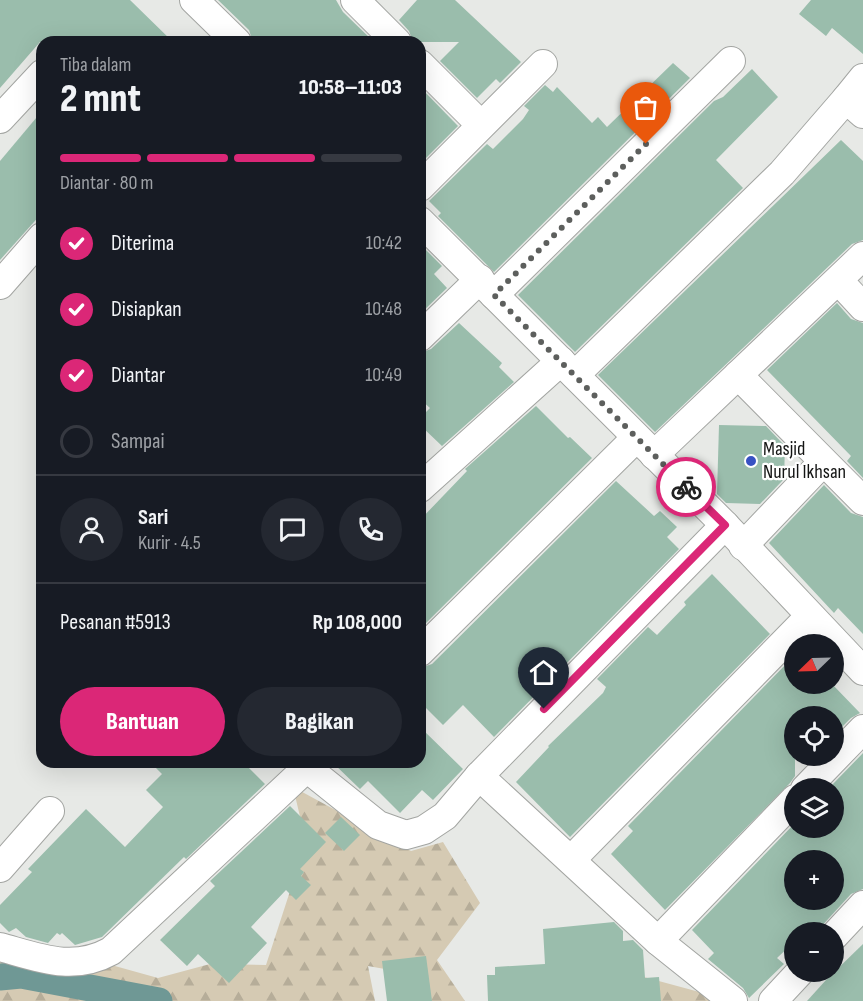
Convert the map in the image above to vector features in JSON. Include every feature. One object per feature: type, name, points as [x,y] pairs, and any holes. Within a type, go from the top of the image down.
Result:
[{"type":"street","points":[[194,0],[231,36]]},
{"type":"street","points":[[355,0],[392,36]]},
{"type":"street","points":[[426,333],[487,287],[731,61]]},
{"type":"street","points":[[426,181],[543,64]]},
{"type":"street","points":[[426,70],[481,125]]},
{"type":"street","points":[[0,119],[36,80]]},
{"type":"street","points":[[426,483],[568,368],[782,173],[857,97]]},
{"type":"street","points":[[426,227],[725,525],[863,671]]},
{"type":"street","points":[[0,285],[36,244]]},
{"type":"street","points":[[426,647],[645,446],[738,375],[863,256]]},
{"type":"street","points":[[839,281],[863,307]]},
{"type":"street","points":[[738,375],[863,501]]},
{"type":"street","points":[[743,546],[823,462]]},
{"type":"street","points":[[313,768],[378,825],[406,835],[424,830],[445,816],[478,776],[725,525]]},
{"type":"street","points":[[571,860],[810,616]]},
{"type":"street","points":[[816,778],[863,729]]},
{"type":"street","points":[[0,947],[67,963],[92,961],[111,951],[307,768]]},
{"type":"street","points":[[478,776],[658,941],[733,1001]]},
{"type":"street","points":[[658,941],[784,810]]},
{"type":"street","points":[[0,868],[50,811]]},
{"type":"street","points":[[844,925],[863,905]]},
{"type":"street","points":[[773,1001],[791,982]]},
{"type":"green space","points":[[293,787],[411,851],[443,842],[480,903],[437,960],[465,1001],[405,1001],[396,971],[368,966],[375,1001],[0,1001],[0,934],[158,978],[210,964],[266,965],[306,842]]},
{"type":"green space","points":[[644,977],[703,993],[710,1001],[531,1001]]},
{"type":"building","points":[[0,0],[130,0],[167,36],[36,36],[36,47],[0,88]]},
{"type":"building","points":[[218,0],[336,0],[343,12],[368,36],[251,36],[249,30]]},
{"type":"building","points":[[417,0],[455,0],[521,62],[500,83],[496,79],[477,98],[440,61],[459,42],[426,42],[426,36],[411,36],[399,20]]},
{"type":"building","points":[[811,0],[863,0],[863,54],[832,28],[826,36],[799,14]]},
{"type":"building","points":[[673,63],[690,78],[494,272],[438,216],[441,213],[429,201],[487,144],[493,149],[523,119],[529,110],[524,106],[545,85],[553,92],[557,87],[592,123],[598,117],[607,127]]},
{"type":"building","points":[[752,69],[778,97],[716,160],[743,188],[575,352],[518,295],[714,101],[723,97]]},
{"type":"building","points":[[426,93],[458,126],[426,158]]},
{"type":"building","points":[[36,118],[36,220],[0,260],[0,161]]},
{"type":"building","points":[[841,140],[863,161],[863,240],[852,244],[655,432],[598,375]]},
{"type":"building","points":[[426,250],[442,266],[434,274],[447,288],[426,308]]},
{"type":"building","points":[[837,303],[851,319],[863,323],[863,478],[847,461],[851,456],[767,370]]},
{"type":"building","points":[[459,323],[502,363],[499,367],[514,382],[442,446],[426,431],[426,412],[430,408],[426,404],[426,351],[431,349]]},
{"type":"building","points":[[536,406],[592,458],[426,623],[426,514],[467,471],[465,469]]},
{"type":"building","name":"Masjid Nurul Ikhsan","points":[[719,425],[766,426],[785,446],[784,479],[760,504],[726,503],[717,494]]},
{"type":"building","points":[[616,481],[654,516],[660,511],[677,527],[667,537],[679,549],[494,737],[463,705],[443,725],[426,708],[426,666],[432,664]]},
{"type":"building","points":[[824,485],[851,513],[863,517],[863,634],[838,608],[834,613],[769,543]]},
{"type":"building","points":[[712,574],[770,634],[570,837],[516,782],[548,746],[603,693],[606,687],[597,679],[648,627],[657,635],[686,605],[684,602]]},
{"type":"building","points":[[784,666],[784,694],[842,694],[860,713],[844,725],[844,706],[784,706],[784,766],[795,766],[795,776],[784,778],[784,789],[665,910],[611,854],[633,831],[628,826]]},
{"type":"building","points":[[426,733],[463,769],[433,800],[422,790],[400,813],[368,781],[360,789],[338,768],[426,768]]},
{"type":"building","points":[[863,753],[863,889],[851,894],[844,902],[844,850],[784,850],[784,910],[836,910],[825,922],[784,922],[784,951],[777,958],[784,964],[749,998],[743,988],[708,959],[714,953],[692,930],[784,834],[784,838],[844,838],[844,778],[839,778]]},
{"type":"building","points":[[156,768],[249,768],[265,784],[186,859],[184,857],[102,937],[75,945],[62,933],[60,935],[57,933],[48,943],[26,937],[16,928],[9,932],[0,923],[0,905],[32,872],[28,869],[86,809],[125,847],[163,807],[146,790],[162,774]]},
{"type":"building","points":[[290,806],[326,842],[300,869],[304,872],[301,876],[311,885],[296,900],[286,890],[251,927],[267,943],[229,983],[198,954],[187,966],[160,940],[215,886],[210,881]]},
{"type":"building","points":[[341,817],[360,835],[344,851],[325,833]]},
{"type":"building","points":[[614,922],[623,931],[623,941],[633,940],[643,950],[645,978],[659,977],[661,1001],[488,1001],[487,975],[495,975],[495,967],[545,964],[543,929]]},
{"type":"building","points":[[863,944],[863,1001],[807,1001],[824,982],[844,982],[844,962]]},
{"type":"building","points":[[426,956],[432,1001],[387,1001],[382,961]]},
{"type":"waterway","points":[[0,977],[21,975],[159,1001]]},
{"type":"way so far","points":[[646,144],[494,295],[686,487]]},
{"type":"place","name":"Masjid Nurul Ikhsan","points":[[751,461]]},
{"type":"route","points":[[544,709],[725,525],[686,487]]}]
